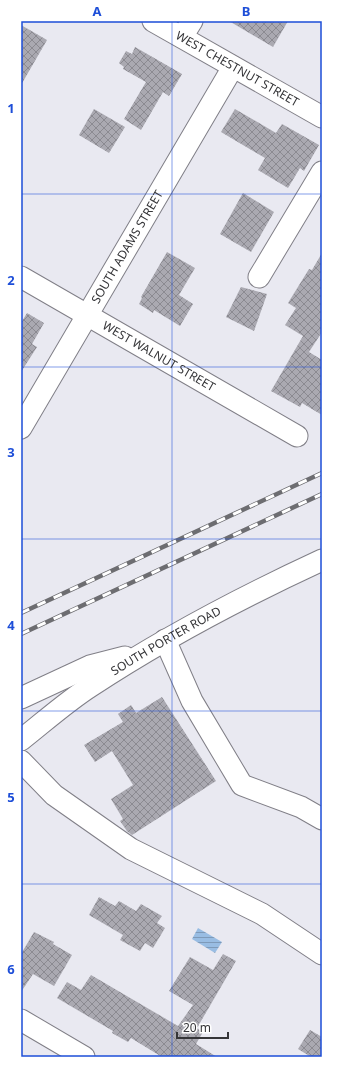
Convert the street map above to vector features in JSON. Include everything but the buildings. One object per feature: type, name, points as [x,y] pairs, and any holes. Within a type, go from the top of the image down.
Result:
[{"type":"street","name":"WEST CHESTNUT STREET","points":[[153,21],[187,29],[233,67],[322,117]]},
{"type":"street","name":"SOUTH ADAMS STREET","points":[[21,428],[233,67]]},
{"type":"street","points":[[259,277],[322,172]]},
{"type":"street","name":"WEST WALNUT STREET","points":[[21,277],[297,436]]},
{"type":"street","name":"SOUTH PORTER ROAD","points":[[21,740],[89,687],[143,653],[239,600],[322,560]]},
{"type":"street","points":[[165,640],[192,701],[242,785],[301,807],[322,819]]},
{"type":"street","points":[[21,698],[90,666],[143,653]]},
{"type":"street","points":[[21,761],[54,795],[132,849],[262,914],[322,954]]},
{"type":"street","points":[[21,1020],[84,1057]]},
{"type":"water","points":[[198,928],[222,942],[215,953],[192,939]]},
{"type":"railway","points":[[21,613],[322,473]]},
{"type":"railway","points":[[21,634],[322,494]]}]
